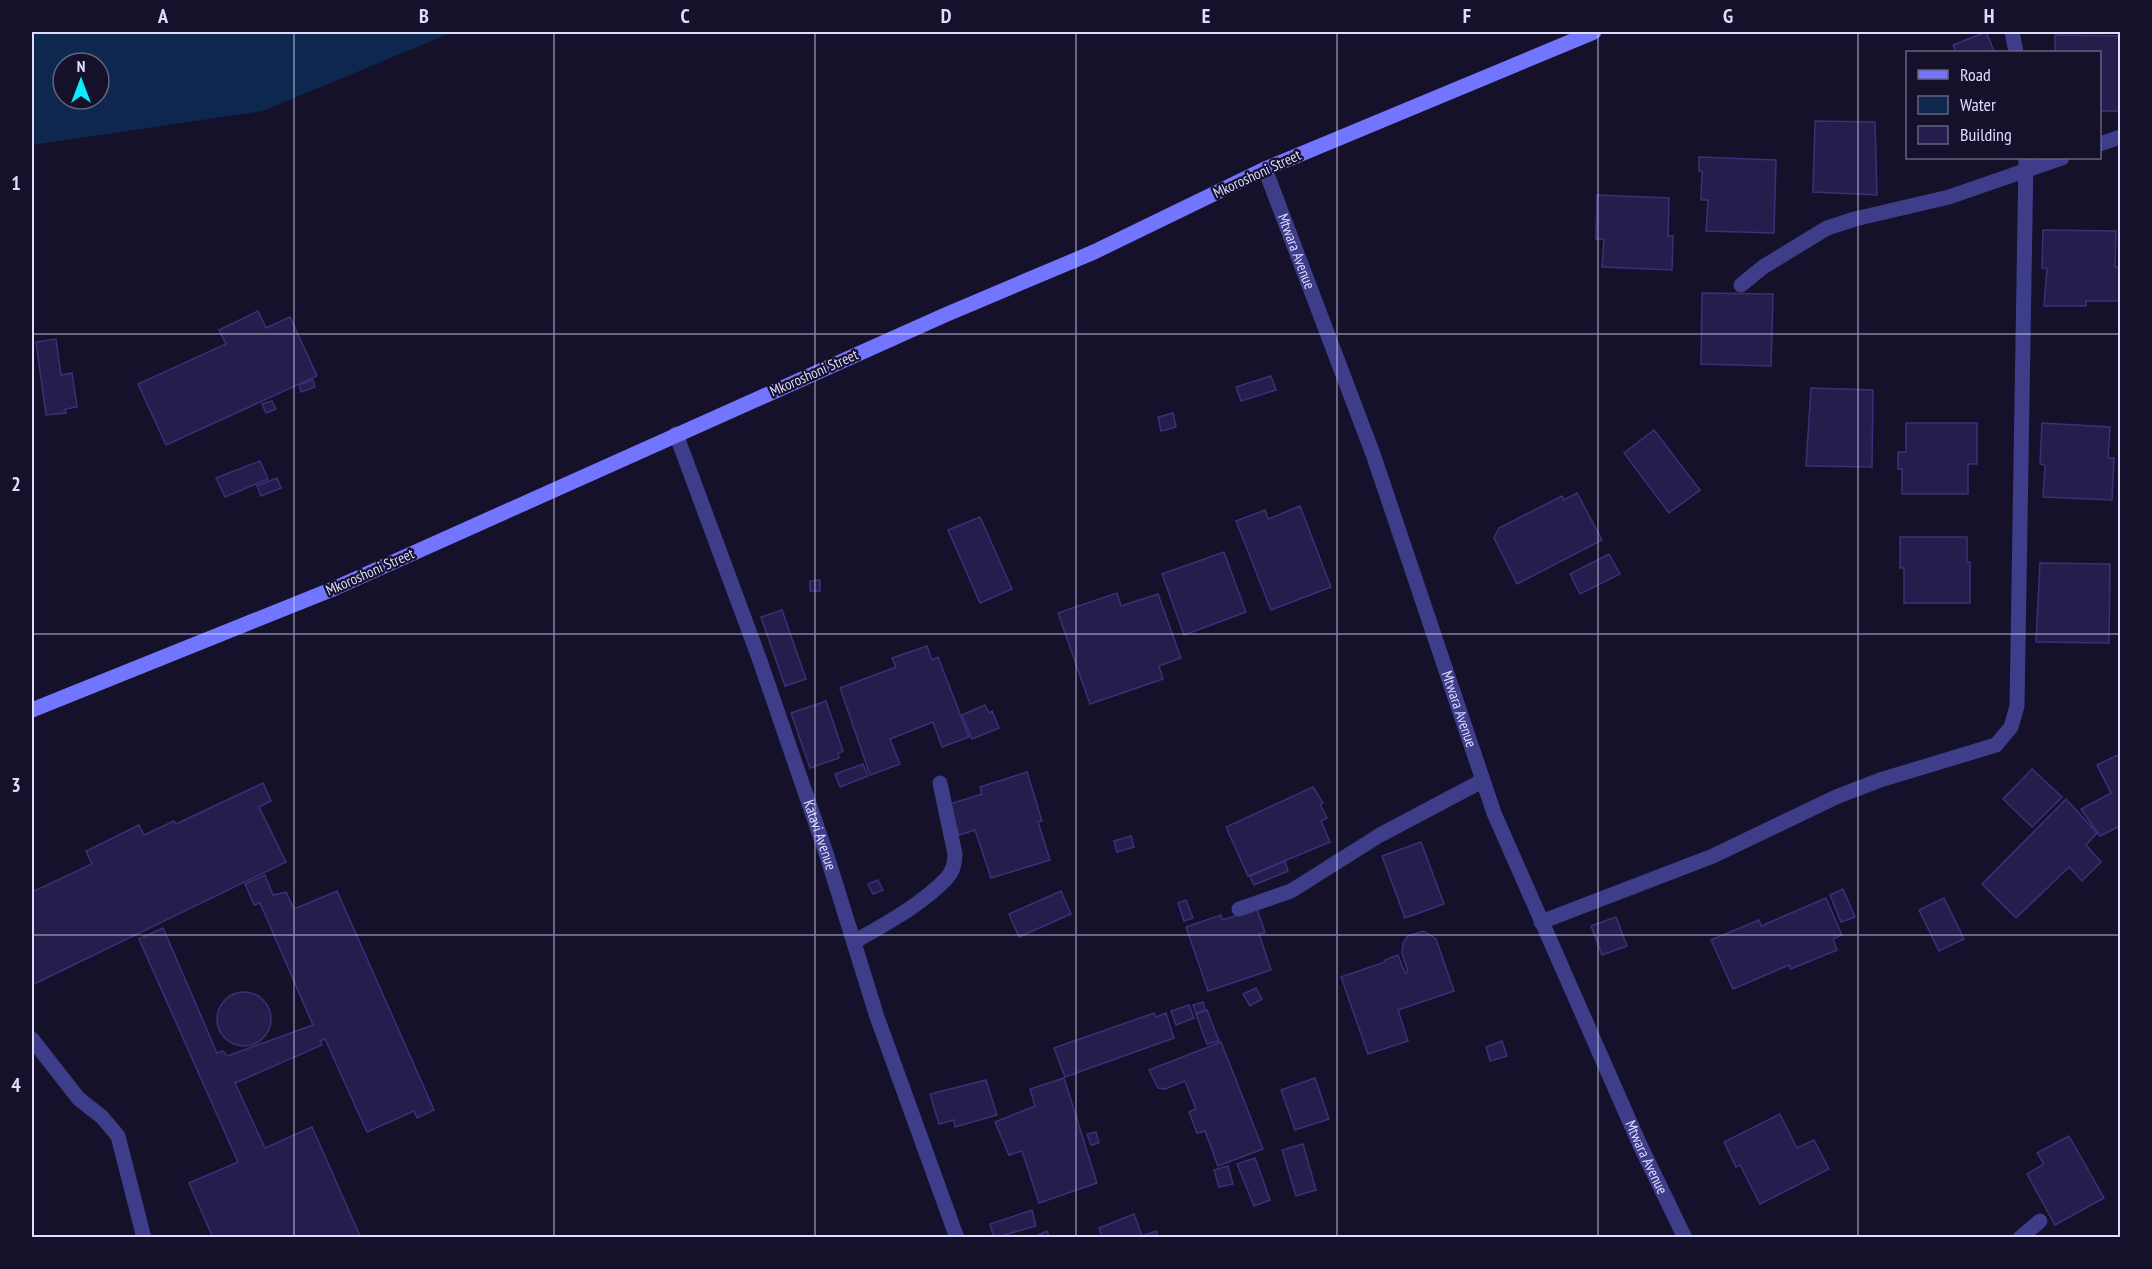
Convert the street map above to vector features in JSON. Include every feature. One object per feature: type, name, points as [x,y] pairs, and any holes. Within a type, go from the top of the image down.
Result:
[{"type":"street","name":"Mkoroshoni Street","points":[[32,710],[333,589],[676,434],[1094,252],[1265,169],[1594,32]]},
{"type":"street","points":[[2012,32],[2016,51]]},
{"type":"street","points":[[2101,144],[2121,137]]},
{"type":"street","points":[[1741,285],[1763,267],[1827,228],[1855,219],[1949,197],[2026,164],[2056,159]]},
{"type":"street","points":[[1541,922],[1713,856],[1836,797],[1880,780],[1996,745],[2005,737],[2017,706],[2026,164]]},
{"type":"street","name":"Mtwara Avenue","points":[[1265,169],[1373,454],[1482,782],[1640,1145],[1685,1238]]},
{"type":"street","name":"Katavi Avenue","points":[[676,434],[763,669],[877,1017],[957,1238]]},
{"type":"street","points":[[1239,909],[1292,891],[1380,835],[1482,782]]},
{"type":"street","points":[[854,942],[892,919],[947,878],[955,864],[955,854],[940,783]]},
{"type":"street","points":[[32,1039],[79,1099],[102,1117],[117,1136],[144,1238]]},
{"type":"street","points":[[2020,1238],[2040,1221]]},
{"type":"water","points":[[32,32],[453,32],[263,111],[32,145]]},
{"type":"building","points":[[1986,32],[1994,51],[1956,51],[1953,45]]},
{"type":"building","points":[[2055,35],[2120,36],[2120,111],[2101,111],[2101,51],[2055,51]]},
{"type":"building","points":[[1815,121],[1875,122],[1877,195],[1813,192]]},
{"type":"building","points":[[1699,157],[1776,160],[1774,233],[1706,231],[1708,200],[1701,200],[1702,171],[1699,171]]},
{"type":"building","points":[[1597,195],[1669,198],[1668,236],[1673,236],[1672,270],[1602,267],[1604,239],[1596,239]]},
{"type":"building","points":[[2043,230],[2116,231],[2115,267],[2120,267],[2120,301],[2086,301],[2086,306],[2044,306],[2047,268],[2042,268]]},
{"type":"building","points":[[1702,293],[1773,294],[1771,366],[1701,364]]},
{"type":"building","points":[[258,311],[266,328],[290,317],[317,376],[166,445],[138,384],[226,344],[219,330]]},
{"type":"building","points":[[56,339],[61,375],[72,373],[77,407],[65,409],[66,413],[46,415],[36,342]]},
{"type":"building","points":[[1271,376],[1276,390],[1241,401],[1236,387]]},
{"type":"building","points":[[313,380],[315,387],[301,392],[299,385]]},
{"type":"building","points":[[1811,388],[1873,390],[1872,467],[1806,466]]},
{"type":"building","points":[[272,401],[276,409],[266,413],[262,404]]},
{"type":"building","points":[[1173,413],[1176,427],[1161,431],[1158,417]]},
{"type":"building","points":[[1906,423],[1977,423],[1977,464],[1968,464],[1968,494],[1902,494],[1902,469],[1898,469],[1898,452],[1906,452]]},
{"type":"building","points":[[2042,423],[2110,427],[2108,458],[2114,458],[2112,500],[2043,497],[2045,465],[2040,464]]},
{"type":"building","points":[[1654,430],[1700,490],[1669,513],[1624,453]]},
{"type":"building","points":[[260,461],[268,479],[225,497],[216,478]]},
{"type":"building","points":[[277,478],[281,488],[261,496],[257,486]]},
{"type":"building","points":[[1577,493],[1602,540],[1517,584],[1494,538],[1499,528],[1562,496],[1564,500]]},
{"type":"building","points":[[1300,506],[1331,587],[1271,610],[1236,521],[1265,510],[1268,519]]},
{"type":"building","points":[[980,517],[1012,589],[980,603],[948,530]]},
{"type":"building","points":[[1900,537],[1967,537],[1967,562],[1970,562],[1970,603],[1904,603],[1904,568],[1900,568]]},
{"type":"building","points":[[1224,552],[1246,612],[1184,635],[1162,574]]},
{"type":"building","points":[[1609,554],[1620,574],[1580,594],[1570,574]]},
{"type":"building","points":[[2040,563],[2110,564],[2109,643],[2036,642]]},
{"type":"building","points":[[820,580],[820,591],[810,591],[810,581]]},
{"type":"building","points":[[1117,593],[1121,606],[1158,594],[1181,658],[1159,666],[1163,679],[1090,704],[1058,613]]},
{"type":"building","points":[[782,610],[806,679],[785,686],[761,617]]},
{"type":"building","points":[[927,646],[932,660],[938,657],[969,737],[942,747],[933,722],[890,739],[900,764],[870,775],[840,688],[896,667],[892,658]]},
{"type":"building","points":[[826,701],[843,751],[838,753],[839,758],[810,768],[791,713]]},
{"type":"building","points":[[985,705],[989,713],[992,711],[999,728],[972,739],[962,715]]},
{"type":"building","points":[[2120,754],[2120,826],[2100,836],[2081,809],[2111,793],[2097,765]]},
{"type":"building","points":[[863,764],[868,776],[840,787],[835,774]]},
{"type":"building","points":[[2032,769],[2062,797],[2032,827],[2003,799]]},
{"type":"building","points":[[1027,772],[1042,821],[1038,822],[1050,860],[991,878],[975,830],[959,835],[950,804],[982,794],[980,787]]},
{"type":"building","points":[[263,783],[271,801],[259,807],[286,862],[32,985],[32,892],[92,864],[86,851],[139,825],[144,835],[174,821],[176,824]]},
{"type":"building","points":[[1313,787],[1323,803],[1320,804],[1327,818],[1321,821],[1330,842],[1248,876],[1226,827]]},
{"type":"building","points":[[2066,799],[2097,833],[2086,845],[2101,862],[2082,881],[2069,867],[2016,918],[1982,884]]},
{"type":"building","points":[[1131,836],[1134,847],[1117,852],[1114,841]]},
{"type":"building","points":[[1421,842],[1444,904],[1405,918],[1382,856]]},
{"type":"building","points":[[1285,861],[1288,871],[1254,885],[1250,876]]},
{"type":"building","points":[[265,875],[273,895],[286,892],[294,909],[337,891],[434,1110],[417,1118],[414,1111],[367,1132],[325,1039],[320,1041],[322,1045],[235,1083],[265,1148],[312,1127],[361,1238],[213,1238],[189,1183],[238,1162],[139,939],[163,928],[217,1053],[223,1051],[227,1056],[313,1025],[260,903],[254,905],[245,884]]},
{"type":"building","points":[[878,880],[883,890],[873,894],[868,884]]},
{"type":"building","points":[[1843,889],[1855,917],[1841,922],[1830,895]]},
{"type":"building","points":[[1061,891],[1071,914],[1019,937],[1009,914]]},
{"type":"building","points":[[1826,898],[1842,935],[1833,939],[1837,950],[1791,969],[1789,965],[1733,989],[1711,940],[1759,920],[1761,926]]},
{"type":"building","points":[[1944,898],[1964,939],[1939,951],[1919,910]]},
{"type":"building","points":[[1186,900],[1193,918],[1184,921],[1178,903]]},
{"type":"building","points":[[1257,909],[1265,932],[1259,934],[1271,970],[1208,991],[1186,927],[1221,915],[1222,920]]},
{"type":"building","points":[[1616,917],[1627,946],[1602,955],[1591,926]]},
{"type":"building","points":[[1424,931],[1436,939],[1454,991],[1398,1010],[1408,1041],[1368,1054],[1341,977],[1385,962],[1398,955],[1405,973],[1408,972],[1402,953],[1403,943],[1408,936]]},
{"type":"building","points":[[1256,988],[1262,999],[1250,1006],[1243,994]]},
{"type":"building","points":[[239,992],[249,992],[263,1000],[269,1009],[271,1019],[269,1029],[263,1038],[249,1046],[239,1046],[222,1034],[217,1024],[217,1014],[229,997]]},
{"type":"building","points":[[1203,1002],[1205,1010],[1196,1013],[1193,1005]]},
{"type":"building","points":[[1189,1005],[1194,1018],[1176,1025],[1171,1011]]},
{"type":"building","points":[[1207,1010],[1219,1041],[1207,1044],[1196,1014]]},
{"type":"building","points":[[1154,1013],[1156,1017],[1166,1013],[1174,1038],[1065,1077],[1054,1048]]},
{"type":"building","points":[[1502,1041],[1507,1056],[1490,1061],[1486,1047]]},
{"type":"building","points":[[1221,1042],[1263,1149],[1218,1166],[1205,1131],[1197,1133],[1189,1112],[1196,1109],[1185,1081],[1165,1089],[1158,1088],[1149,1070]]},
{"type":"building","points":[[1064,1078],[1097,1183],[1039,1203],[1022,1151],[1009,1155],[995,1122],[1035,1106],[1030,1089]]},
{"type":"building","points":[[1315,1078],[1329,1119],[1295,1130],[1281,1090]]},
{"type":"building","points":[[986,1080],[997,1115],[955,1127],[954,1120],[939,1124],[930,1094]]},
{"type":"building","points":[[1780,1114],[1797,1148],[1814,1140],[1829,1169],[1760,1204],[1740,1165],[1736,1167],[1724,1142]]},
{"type":"building","points":[[1096,1132],[1099,1143],[1091,1145],[1087,1134]]},
{"type":"building","points":[[2069,1136],[2104,1198],[2055,1225],[2027,1174],[2044,1164],[2037,1153]]},
{"type":"building","points":[[1303,1144],[1316,1190],[1296,1196],[1282,1150]]},
{"type":"building","points":[[1255,1158],[1270,1200],[1254,1206],[1237,1164]]},
{"type":"building","points":[[1228,1166],[1233,1184],[1219,1187],[1214,1170]]},
{"type":"building","points":[[1032,1210],[1036,1226],[994,1238],[990,1224]]},
{"type":"building","points":[[1134,1214],[1142,1236],[1156,1231],[1158,1238],[1102,1238],[1099,1228]]},
{"type":"building","points":[[1047,1231],[1050,1238],[1032,1238]]}]
